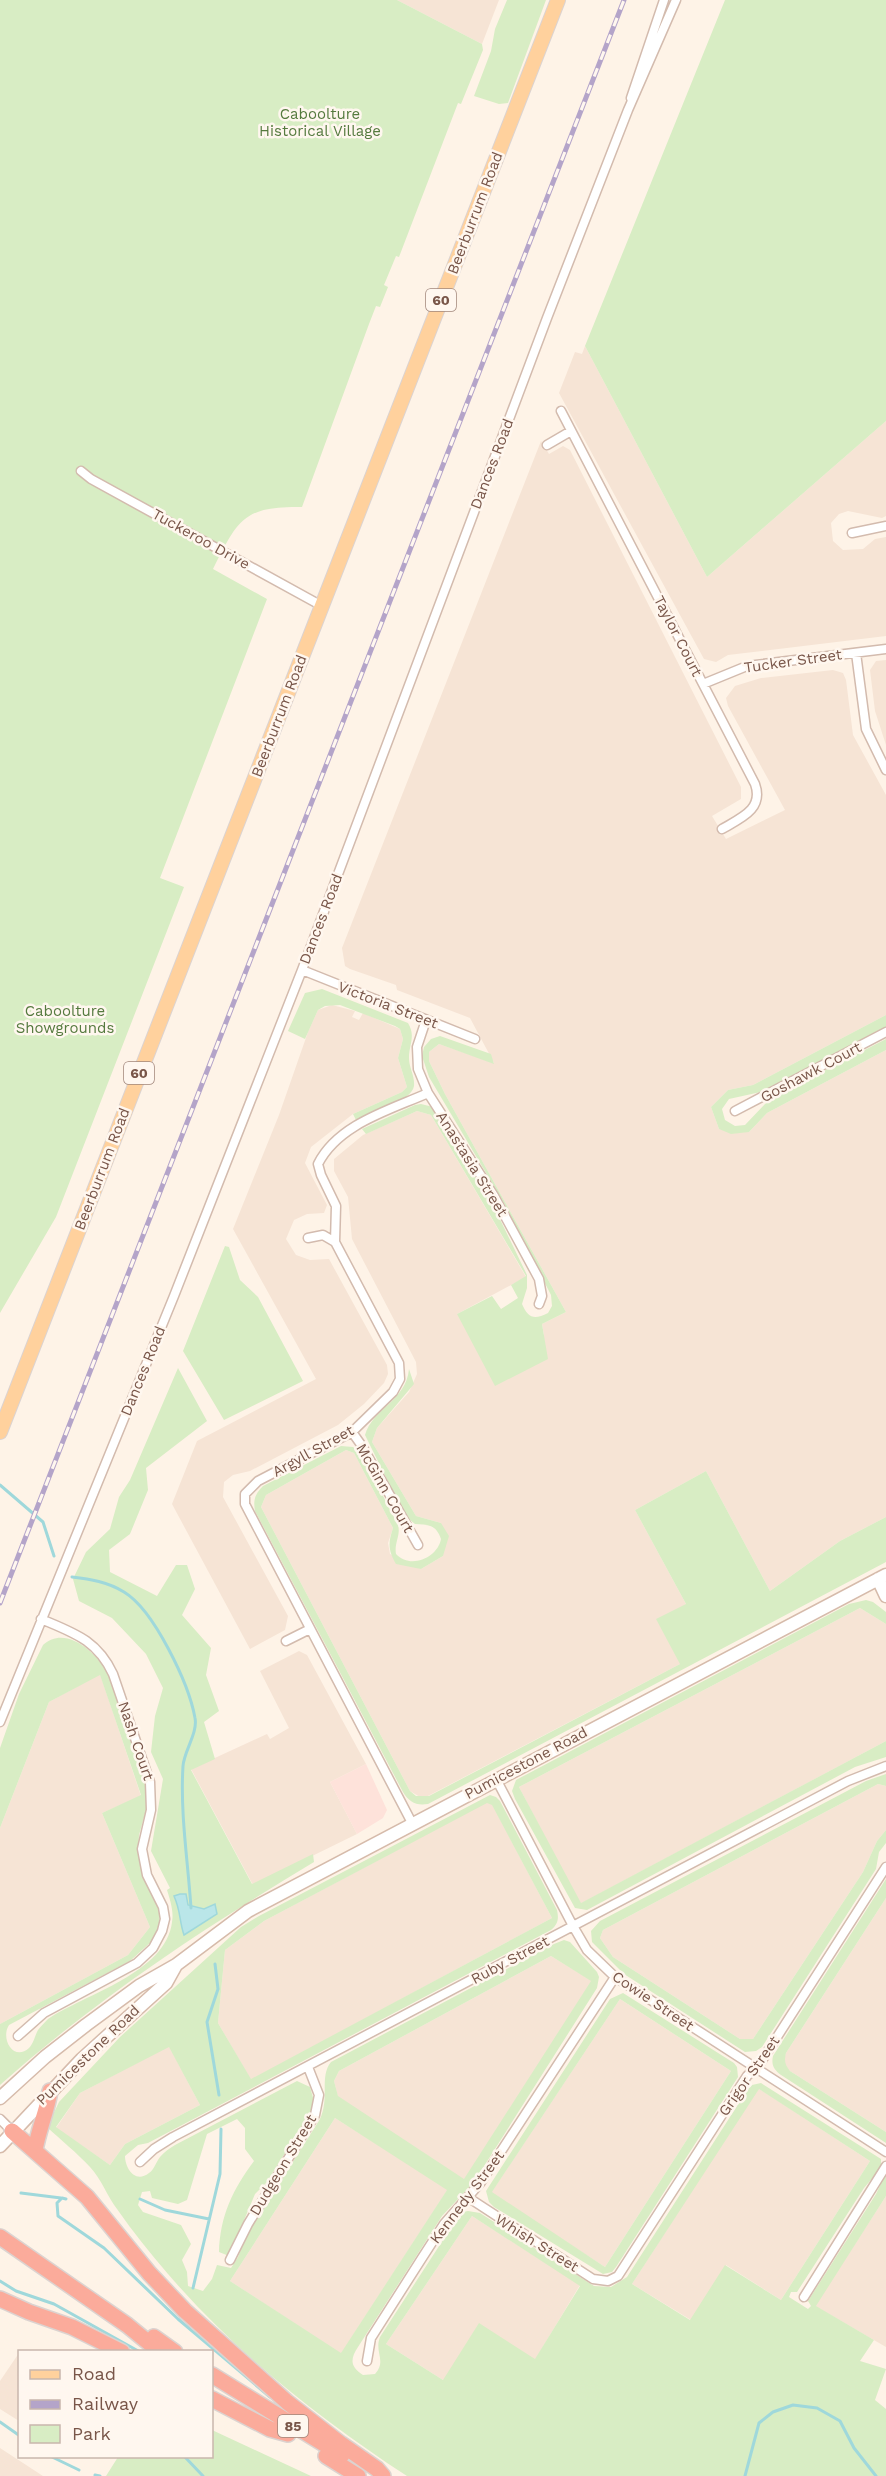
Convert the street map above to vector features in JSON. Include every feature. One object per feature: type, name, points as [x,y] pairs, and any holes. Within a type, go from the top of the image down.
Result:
[{"type":"highway","points":[[35,2151],[50,2091]]},
{"type":"highway","points":[[4,2138],[35,2151],[87,2197],[149,2273],[185,2311],[286,2402],[377,2469],[383,2476]]},
{"type":"highway","points":[[0,2237],[127,2325],[158,2350]]},
{"type":"highway","points":[[0,2299],[80,2330],[118,2350]]},
{"type":"highway","points":[[127,2325],[151,2335],[173,2350]]},
{"type":"highway","name":"85","points":[[213,2376],[376,2476]]},
{"type":"highway","name":"85","points":[[213,2386],[358,2476]]},
{"type":"highway","points":[[213,2400],[270,2429],[288,2434]]},
{"type":"main road","name":"Beerburrum Road","points":[[0,1432],[558,0]]},
{"type":"main road","points":[[882,1577],[886,1596]]},
{"type":"main road","name":"Pumicestone Road","points":[[0,2098],[45,2057],[86,2025],[139,1986],[176,1965],[248,1911],[882,1577]]},
{"type":"main road","name":"Pumicestone Road","points":[[4,2138],[50,2091],[166,1983],[176,1965]]},
{"type":"street","name":"Dances Road","points":[[628,110],[632,91],[664,0]]},
{"type":"street","name":"Dances Road","points":[[0,1722],[174,1296],[302,970],[547,318],[628,110],[676,0]]},
{"type":"street","name":"Taylor Court","points":[[561,411],[757,791],[758,798],[753,809],[722,829]]},
{"type":"street","points":[[547,445],[571,431]]},
{"type":"street","name":"Tuckeroo Drive","points":[[81,471],[91,480],[322,606]]},
{"type":"street","points":[[852,533],[886,526]]},
{"type":"street","name":"Tucker Street","points":[[703,684],[747,666],[886,649]]},
{"type":"street","points":[[856,652],[866,729],[886,770]]},
{"type":"street","name":"Victoria Street","points":[[302,970],[475,1039]]},
{"type":"street","name":"Anastasia Street","points":[[426,1020],[416,1055],[418,1069],[428,1093],[494,1196],[539,1278],[542,1296],[539,1304]]},
{"type":"street","name":"Goshawk Court","points":[[735,1111],[886,1032]]},
{"type":"street","name":"Argyll Street","points":[[412,1823],[246,1509],[245,1494],[258,1481],[352,1432],[398,1385],[399,1363],[336,1242],[336,1206],[318,1164],[323,1153],[358,1124],[428,1093]]},
{"type":"street","points":[[308,1238],[323,1235],[336,1242]]},
{"type":"street","name":"McGinn Court","points":[[352,1432],[417,1545]]},
{"type":"street","name":"Nash Court","points":[[18,2036],[44,2013],[137,1963],[159,1940],[165,1918],[160,1896],[147,1875],[143,1856],[143,1839],[151,1810],[150,1782],[113,1674],[100,1652],[91,1643],[41,1619]]},
{"type":"street","points":[[286,1641],[310,1629]]},
{"type":"street","name":"Ruby Street","points":[[140,2162],[163,2143],[848,1781],[886,1766]]},
{"type":"street","name":"Cowie Street","points":[[496,1779],[587,1950],[615,1977],[886,2152]]},
{"type":"street","name":"Grigor Street","points":[[608,2282],[618,2276],[624,2268],[747,2076],[755,2068],[886,1867]]},
{"type":"street","name":"Kennedy Street","points":[[367,2361],[371,2338],[378,2326],[444,2224],[469,2198],[486,2175],[615,1977]]},
{"type":"street","name":"Dudgeon Street","points":[[230,2260],[248,2224],[315,2115],[320,2096],[308,2067]]},
{"type":"street","points":[[0,2119],[4,2138]]},
{"type":"street","points":[[804,2298],[886,2166]]},
{"type":"street","name":"Whish Street","points":[[469,2198],[593,2279],[608,2282]]},
{"type":"shaded area","points":[[397,0],[499,0],[482,44]]},
{"type":"shaded area","points":[[585,346],[707,577],[886,421],[886,516],[882,518],[848,511],[839,514],[831,523],[833,541],[843,550],[863,549],[875,539],[886,537],[886,636],[728,655],[716,662],[704,659],[559,393],[575,352],[582,354]]},
{"type":"shaded area","points":[[541,441],[549,454],[563,446],[570,450],[741,787],[741,799],[712,816],[726,839],[785,810],[728,706],[726,698],[735,686],[761,678],[833,670],[843,673],[846,680],[853,735],[886,795],[886,1015],[753,1085],[728,1090],[711,1107],[719,1129],[749,1132],[767,1113],[886,1050],[886,1517],[840,1541],[770,1591],[706,1471],[635,1510],[686,1604],[680,1664],[428,1796],[420,1797],[410,1791],[261,1507],[266,1495],[346,1450],[354,1453],[393,1528],[388,1543],[390,1554],[421,1569],[443,1556],[441,1523],[416,1516],[372,1442],[377,1428],[409,1392],[417,1374],[416,1362],[352,1239],[348,1197],[334,1171],[334,1159],[363,1135],[417,1111],[431,1115],[526,1277],[457,1314],[544,1335],[542,1324],[566,1312],[429,1061],[429,1052],[439,1044],[494,1063],[470,1018],[397,990],[396,985],[350,969],[345,966],[342,948]]},
{"type":"shaded area","points":[[886,660],[886,745],[875,711],[870,670],[876,661]]},
{"type":"shaded area","points":[[332,1005],[355,1011],[352,1017],[359,1020],[363,1013],[400,1029],[403,1039],[398,1058],[407,1087],[402,1092],[353,1114],[311,1147],[305,1163],[327,1205],[324,1213],[307,1214],[294,1220],[286,1239],[296,1255],[310,1260],[329,1259],[387,1365],[388,1374],[384,1383],[364,1404],[338,1425],[250,1471],[233,1475],[224,1482],[223,1497],[288,1616],[285,1630],[250,1649],[172,1504],[197,1441],[316,1379],[233,1229],[279,1115],[308,1032],[318,1010]]},
{"type":"shaded area","points":[[860,1608],[886,1624],[886,1741],[580,1904],[519,1787]]},
{"type":"shaded area","points":[[299,1651],[307,1655],[366,1764],[330,1782],[357,1834],[253,1885],[191,1769],[267,1734],[270,1739],[289,1728],[260,1671]]},
{"type":"shaded area","points":[[100,1674],[141,1796],[102,1813],[150,1927],[128,1955],[0,2024],[0,1828],[49,1702]]},
{"type":"shaded area","points":[[366,1764],[387,1810],[383,1818],[357,1834],[330,1782]]},
{"type":"shaded area","points":[[878,1784],[886,1786],[886,1830],[877,1841],[863,1872],[753,2039],[740,2039],[613,1957],[600,1938],[603,1930]]},
{"type":"shaded area","points":[[487,1802],[492,1804],[552,1918],[251,2080],[218,2023],[225,1950],[264,1921]]},
{"type":"shaded area","points":[[886,1898],[886,2132],[790,2071],[785,2066],[784,2059]]},
{"type":"shaded area","points":[[551,1956],[592,1981],[464,2180],[338,2097],[334,2081],[339,2071]]},
{"type":"shaded area","points":[[620,1999],[731,2071],[605,2267],[491,2193]]},
{"type":"shaded area","points":[[169,2046],[200,2105],[125,2144],[110,2165],[56,2128],[80,2093]]},
{"type":"shaded area","points":[[758,2088],[870,2161],[781,2300],[726,2265],[691,2320],[632,2284]]},
{"type":"shaded area","points":[[335,2118],[448,2189],[341,2354],[230,2281]]},
{"type":"shaded area","points":[[886,2196],[886,2347],[815,2306]]},
{"type":"shaded area","points":[[472,2216],[580,2285],[535,2360],[443,2380],[386,2344]]},
{"type":"shaded area","points":[[18,2354],[18,2420],[0,2409],[0,2381]]},
{"type":"shaded area","points":[[0,2448],[43,2476],[0,2476]]},
{"type":"green space","points":[[0,0],[397,0],[482,44],[483,50],[461,104],[458,103],[399,257],[396,256],[384,285],[388,287],[380,307],[376,306],[302,507],[267,509],[245,519],[229,538],[213,569],[267,599],[160,878],[184,887],[56,1217],[0,1313]]},
{"type":"green space","points":[[507,0],[546,0],[508,103],[499,104],[474,96],[491,51],[495,29]]},
{"type":"green space","points":[[725,0],[886,0],[886,421],[707,577],[585,346]]},
{"type":"green space","points":[[322,989],[408,1023],[412,1032],[409,1058],[414,1086],[412,1092],[406,1097],[356,1120],[353,1114],[402,1092],[407,1087],[398,1058],[403,1039],[400,1029],[395,1026],[340,1005],[325,1006],[318,1010],[305,1039],[288,1031],[305,993]]},
{"type":"green space","points":[[886,1015],[886,1027],[765,1091],[729,1099],[722,1109],[725,1120],[735,1126],[745,1125],[765,1104],[781,1093],[886,1039],[886,1050],[767,1113],[749,1132],[731,1134],[719,1129],[711,1107],[728,1090],[753,1085]]},
{"type":"green space","points":[[440,1036],[491,1054],[494,1064],[439,1044],[429,1052],[429,1061],[566,1312],[542,1324],[548,1359],[495,1386],[457,1314],[492,1296],[501,1309],[518,1298],[511,1285],[526,1276],[431,1115],[417,1111],[366,1134],[362,1129],[415,1105],[433,1107],[495,1209],[527,1275],[527,1288],[522,1304],[524,1309],[529,1315],[535,1317],[548,1313],[552,1306],[551,1295],[505,1205],[429,1077],[422,1056],[424,1047],[431,1039]]},
{"type":"green space","points":[[225,1246],[229,1247],[240,1280],[258,1297],[303,1381],[224,1420],[183,1351]]},
{"type":"green space","points":[[178,1368],[207,1421],[146,1468],[148,1490],[130,1534],[109,1550],[110,1572],[157,1596],[176,1565],[187,1565],[195,1589],[182,1615],[211,1648],[206,1675],[219,1711],[204,1722],[215,1759],[191,1770],[252,1884],[313,1854],[314,1862],[152,1966],[74,2023],[0,2085],[0,2024],[128,1955],[150,1927],[102,1813],[141,1795],[100,1675],[49,1702],[0,1828],[0,1748],[19,1694],[43,1645],[52,1640],[70,1639],[79,1643],[102,1664],[111,1681],[147,1792],[138,1853],[142,1871],[156,1897],[160,1913],[159,1927],[152,1941],[130,1961],[9,2025],[6,2036],[10,2047],[14,2051],[23,2052],[31,2046],[38,2030],[48,2019],[140,1969],[155,1955],[166,1940],[172,1922],[172,1910],[167,1890],[170,1888],[151,1851],[163,1779],[151,1752],[155,1716],[163,1688],[146,1654],[112,1618],[79,1601],[73,1579],[86,1552],[110,1529],[119,1497],[130,1480]]},
{"type":"green space","points":[[409,1369],[414,1384],[377,1428],[372,1442],[416,1516],[441,1523],[449,1536],[443,1556],[421,1569],[396,1564],[391,1555],[390,1546],[393,1528],[354,1453],[346,1450],[266,1495],[261,1507],[410,1791],[416,1796],[429,1796],[680,1664],[656,1619],[686,1604],[635,1510],[706,1471],[770,1591],[840,1541],[886,1517],[886,1562],[428,1804],[413,1802],[403,1792],[255,1511],[254,1504],[256,1495],[263,1486],[341,1446],[353,1447],[361,1453],[398,1525],[396,1554],[402,1559],[416,1561],[435,1551],[441,1539],[437,1530],[431,1526],[415,1524],[405,1516],[365,1435],[375,1418],[402,1389]]},
{"type":"green space","points":[[866,1600],[873,1602],[886,1612],[886,1624],[860,1608],[519,1787],[581,1903],[886,1741],[886,1757],[855,1767],[587,1910],[575,1908],[515,1799],[512,1791],[516,1780],[849,1604]]},
{"type":"green space","points":[[886,1774],[886,1786],[878,1784],[603,1930],[600,1938],[613,1957],[740,2039],[753,2039],[863,1872],[877,1841],[886,1830],[886,1843],[879,1852],[876,1869],[762,2047],[756,2051],[745,2052],[624,1974],[592,1942],[591,1931],[600,1921],[866,1781]]},
{"type":"green space","points":[[490,1795],[500,1801],[557,1910],[558,1916],[557,1923],[551,1930],[148,2143],[138,2145],[125,2156],[129,2170],[135,2176],[144,2176],[152,2170],[163,2153],[175,2145],[297,2081],[310,2087],[314,2101],[311,2111],[267,2182],[255,2194],[229,2256],[219,2252],[225,2215],[234,2193],[254,2161],[245,2149],[245,2128],[237,2119],[207,2134],[187,2200],[178,2204],[152,2198],[150,2191],[142,2192],[138,2205],[143,2212],[181,2225],[191,2244],[182,2260],[187,2272],[188,2286],[203,2291],[212,2279],[217,2265],[231,2268],[247,2234],[320,2119],[323,2111],[327,2068],[331,2062],[564,1940],[570,1942],[597,1972],[599,1977],[597,1988],[474,2182],[442,2216],[355,2351],[354,2366],[363,2375],[375,2374],[380,2365],[378,2347],[380,2337],[463,2212],[480,2213],[594,2286],[611,2287],[627,2277],[748,2089],[752,2085],[761,2083],[881,2159],[881,2168],[864,2188],[797,2292],[791,2292],[789,2297],[808,2309],[811,2306],[808,2301],[876,2194],[886,2173],[886,2196],[816,2306],[874,2340],[860,2361],[886,2369],[875,2400],[886,2409],[886,2476],[407,2476],[311,2408],[251,2358],[194,2303],[168,2274],[123,2218],[94,2172],[47,2127],[59,2102],[120,2037],[241,1927]],"holes":[[[487,1803],[492,1805],[552,1918],[251,2079],[218,2023],[225,1950],[264,1921]],[[551,1956],[591,1981],[464,2179],[338,2096],[334,2081],[339,2071]],[[169,2047],[200,2105],[125,2144],[110,2165],[56,2127],[80,2093]],[[759,2089],[870,2161],[781,2300],[725,2265],[690,2320],[632,2284]],[[335,2118],[447,2190],[341,2353],[230,2281]],[[472,2216],[580,2286],[535,2359],[479,2323],[443,2380],[386,2344]]]},
{"type":"green space","points":[[886,1879],[886,1898],[786,2053],[785,2061],[790,2071],[886,2132],[886,2143],[781,2075],[772,2062],[773,2056]]},
{"type":"green space","points":[[623,1993],[734,2063],[738,2077],[616,2267],[612,2272],[603,2274],[494,2207],[489,2202],[486,2191],[610,1999]],"holes":[[[620,1999],[731,2071],[605,2267],[492,2192]]]},
{"type":"green space","points":[[213,2430],[311,2476],[106,2476],[117,2458],[213,2458]]},
{"type":"water","points":[[186,1894],[188,1905],[204,1909],[215,1904],[217,1914],[184,1935],[174,1896]]},
{"type":"waterway","points":[[0,1485],[43,1522],[54,1556]]},
{"type":"waterway","points":[[72,1577],[112,1586],[135,1601],[158,1631],[186,1686],[195,1718],[193,1736],[184,1760],[182,1784],[191,1908]]},
{"type":"waterway","points":[[215,1964],[218,1989],[207,2022],[219,2095]]},
{"type":"waterway","points":[[193,2288],[220,2174],[221,2129]]},
{"type":"waterway","points":[[21,2193],[61,2198]]},
{"type":"waterway","points":[[66,2199],[62,2198],[57,2203],[58,2216],[104,2248],[178,2319],[270,2397]]},
{"type":"waterway","points":[[140,2199],[165,2210],[209,2219]]},
{"type":"waterway","points":[[0,2281],[16,2291],[54,2304],[136,2350]]},
{"type":"waterway","points":[[745,2476],[759,2423],[773,2412],[793,2405],[817,2408],[840,2421],[854,2448],[876,2476]]},
{"type":"waterway","points":[[0,2422],[18,2435]]},
{"type":"waterway","points":[[54,2458],[79,2470]]},
{"type":"waterway","points":[[186,2458],[203,2476]]},
{"type":"waterway","points":[[95,2475],[100,2476]]},
{"type":"railway","points":[[0,1603],[624,0]]},
{"type":"park label","name":"Caboolture Historical Village","points":[[320,122]]},
{"type":"park label","name":"Caboolture Showgrounds","points":[[65,1020]]}]
